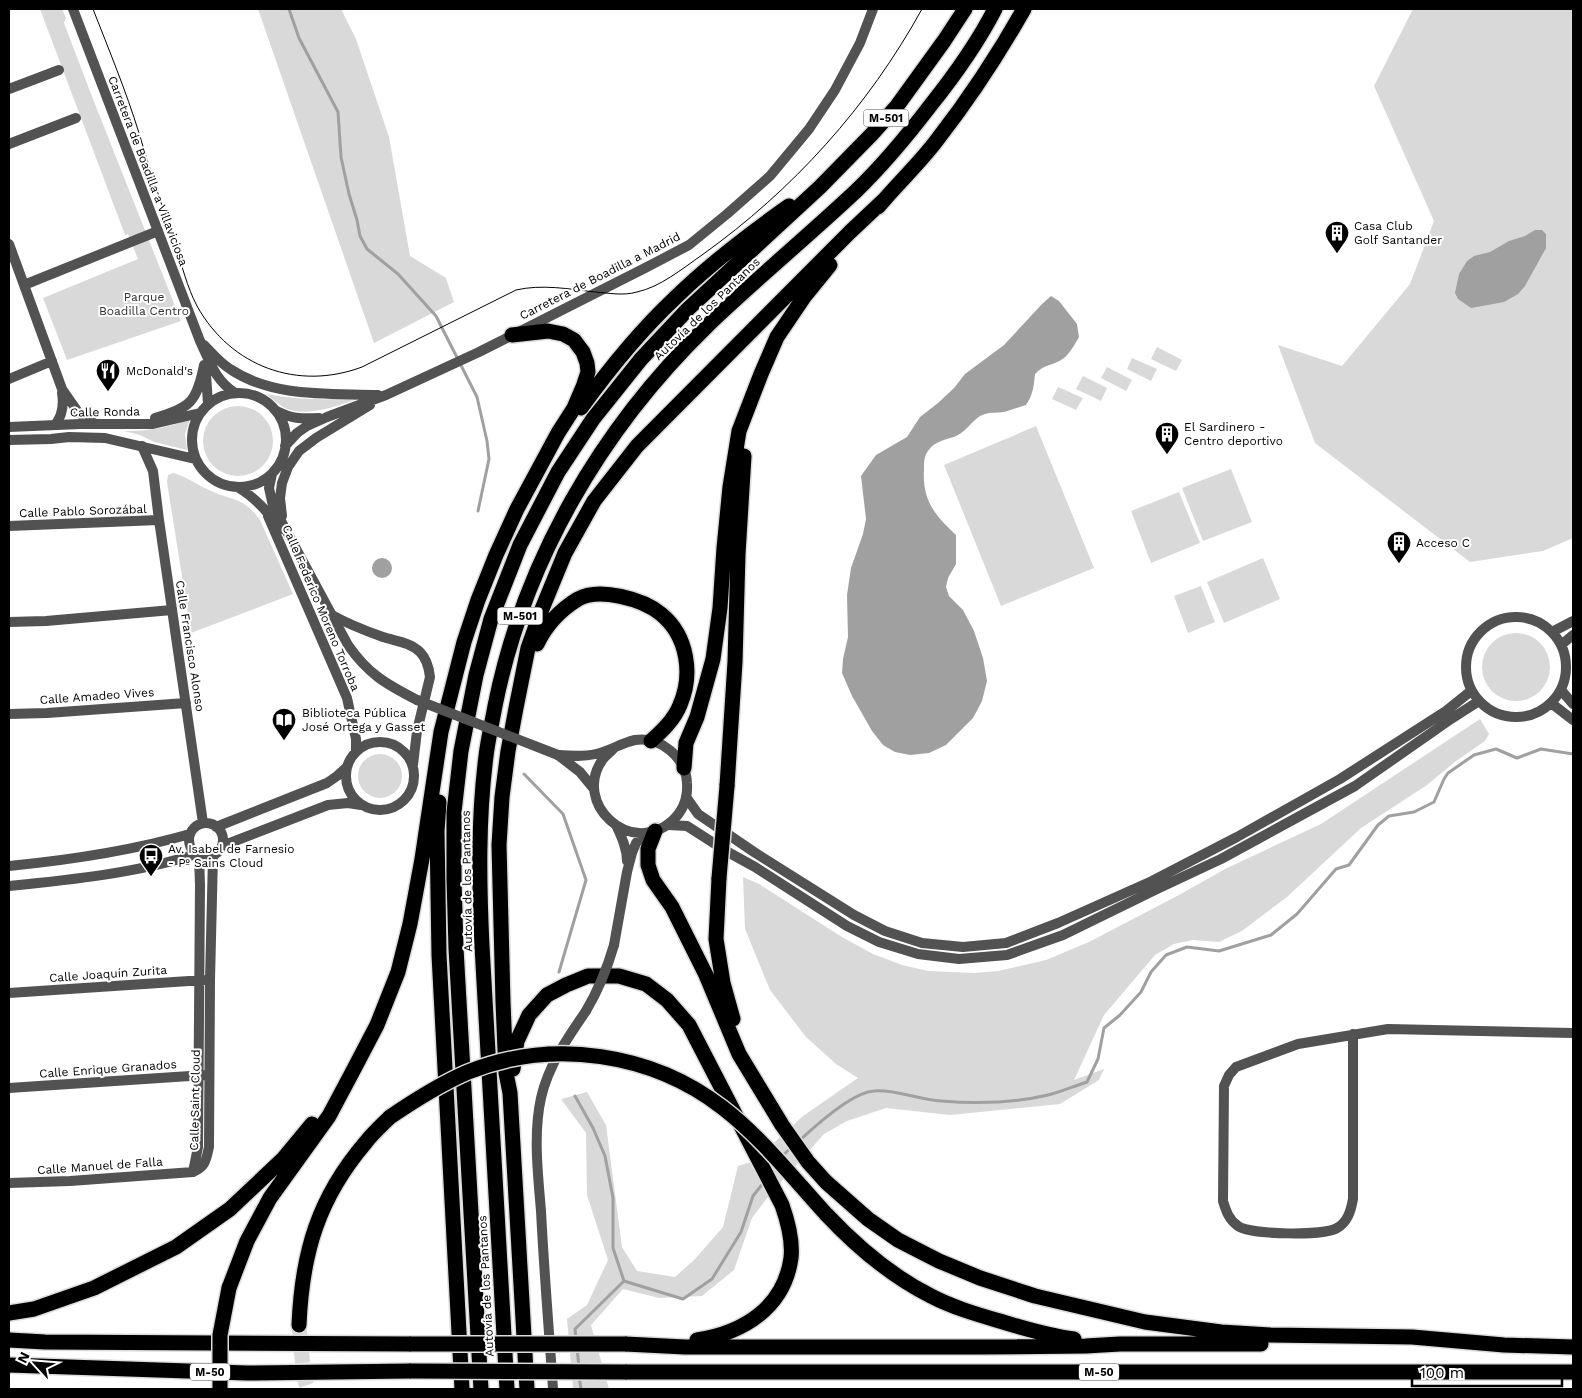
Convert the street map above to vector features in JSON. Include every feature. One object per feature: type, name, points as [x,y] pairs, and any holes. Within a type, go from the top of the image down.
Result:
[{"type":"highway","name":"Autovía de los Pantanos","points":[[481,1389],[456,948],[454,812],[463,741],[476,675],[491,619],[520,545],[558,472],[593,419],[641,359],[688,309],[820,188],[872,134],[897,106],[965,9]]},
{"type":"highway","name":"Autovía de los Pantanos","points":[[507,1389],[479,875],[480,811],[486,752],[501,679],[517,624],[543,556],[579,488],[614,433],[657,378],[707,327],[858,189],[904,139],[948,82],[985,28],[994,9]]},
{"type":"highway","points":[[684,768],[686,743],[697,717],[713,659],[720,608],[730,487],[739,431],[761,374],[778,338],[804,296],[884,200],[936,142],[975,88],[1024,9]]},
{"type":"highway","points":[[548,452],[630,345],[676,297],[740,241],[808,192],[820,188]]},
{"type":"highway","points":[[527,1389],[510,1093],[506,1073],[500,845],[502,797],[508,751],[528,648],[565,553],[594,501],[636,446],[884,200]]},
{"type":"highway","points":[[220,1389],[220,1335],[229,1288],[247,1241],[270,1198],[329,1116],[377,1025],[398,972],[410,924],[422,859],[441,732],[464,642],[496,555],[517,510],[574,408],[588,372],[583,352],[574,340],[563,334],[548,331],[512,335]]},
{"type":"highway","points":[[754,1077],[739,1039],[723,983],[716,939],[735,662],[743,465],[761,374]]},
{"type":"highway","points":[[524,673],[542,633],[556,616],[579,598],[601,594],[618,595],[639,601],[661,613],[672,626],[681,641],[686,657],[686,680],[680,705],[672,720],[651,741]]},
{"type":"highway","points":[[450,701],[437,831],[439,955],[462,1389]]},
{"type":"highway","points":[[656,830],[648,849],[648,864],[653,880],[672,907],[706,975],[739,1054],[782,1125],[808,1162],[826,1182],[868,1219],[898,1240],[939,1261],[980,1278],[1035,1296],[1145,1322],[1221,1332],[1270,1335],[1412,1337],[1478,1343]]},
{"type":"highway","points":[[510,1093],[517,1041],[529,1016],[547,996],[566,985],[588,976],[618,976],[646,984],[668,1000],[689,1025],[782,1205],[790,1230],[791,1257],[787,1276],[774,1299],[764,1311],[748,1323],[714,1337],[648,1345]]},
{"type":"highway","points":[[298,1325],[300,1292],[306,1259],[315,1227],[329,1196],[346,1167],[366,1141],[390,1117],[436,1087],[469,1072],[524,1057],[559,1054],[591,1055],[640,1064],[663,1072],[685,1083],[723,1108],[754,1135],[848,1237],[883,1266],[932,1296],[968,1312],[1022,1328],[1062,1338],[1120,1344]]},
{"type":"highway","points":[[9,1313],[34,1309],[94,1288],[176,1247],[230,1209],[283,1159],[354,1069]]},
{"type":"highway","name":"M-50","points":[[9,1340],[145,1344],[625,1344],[715,1347],[1478,1343],[1573,1348]]},
{"type":"highway","name":"M-50","points":[[9,1365],[247,1373],[411,1371],[1573,1372]]},
{"type":"street","name":"Carretera de Boadilla a Villaviciosa","points":[[73,9],[200,341],[219,380],[235,393]]},
{"type":"street","name":"Carretera de Boadilla a Madrid","points":[[285,446],[297,433],[327,417],[386,395],[479,352],[689,244],[770,176],[809,129],[835,90],[860,43],[873,9]]},
{"type":"street","points":[[9,89],[59,70]]},
{"type":"street","points":[[9,144],[76,118]]},
{"type":"street","points":[[24,285],[158,232]]},
{"type":"street","points":[[9,244],[12,262],[24,285],[62,389],[63,412],[55,425]]},
{"type":"street","name":"Carretera de Boadilla a Villaviciosa","points":[[200,341],[208,404]]},
{"type":"street","points":[[200,341],[229,368],[248,379],[271,388],[302,393],[386,395]]},
{"type":"street","points":[[9,379],[52,361]]},
{"type":"street","points":[[134,424],[167,414],[194,398],[200,387],[204,365]]},
{"type":"street","points":[[62,389],[78,412],[94,424]]},
{"type":"street","points":[[235,393],[257,397],[267,402],[282,421],[285,433],[285,446],[281,461],[272,474],[251,486],[239,488],[213,480],[200,468],[192,447],[194,424],[200,413],[216,398],[235,393]]},
{"type":"street","points":[[282,520],[280,498],[282,483],[288,467],[299,452],[316,438],[386,395]]},
{"type":"street","points":[[64,404],[71,418],[80,424]]},
{"type":"street","name":"Carretera de Boadilla a Madrid","points":[[275,410],[287,416],[302,419],[327,417]]},
{"type":"street","name":"Calle Ronda","points":[[9,427],[80,424],[153,424],[200,413]]},
{"type":"street","name":"Calle Ronda","points":[[9,440],[82,436],[105,438],[195,459]]},
{"type":"street","name":"Calle Francisco Alonso","points":[[142,446],[153,471],[203,824]]},
{"type":"street","points":[[153,471],[157,458],[164,451]]},
{"type":"street","points":[[272,474],[269,488],[273,506],[332,615],[354,652],[370,671],[396,689],[417,700],[558,755],[580,772],[594,789]]},
{"type":"street","name":"Calle Federico Moreno Torroba","points":[[239,488],[251,495],[266,510],[347,698],[356,739],[356,751]]},
{"type":"street","points":[[266,510],[293,543]]},
{"type":"street","name":"Calle Pablo Sorozábal","points":[[9,526],[159,520]]},
{"type":"street","points":[[9,622],[172,610]]},
{"type":"street","points":[[332,615],[344,622],[385,638],[412,646],[424,658],[430,677],[417,731],[413,766]]},
{"type":"street","points":[[1514,617],[1532,619],[1552,632],[1561,645],[1565,658],[1566,674],[1561,690],[1551,703],[1532,715],[1513,718],[1492,712],[1471,691],[1466,677],[1467,656],[1475,637],[1482,629],[1495,621],[1514,617]]},
{"type":"street","points":[[1552,632],[1573,621]]},
{"type":"street","points":[[1561,645],[1573,634]]},
{"type":"street","points":[[1561,690],[1573,704]]},
{"type":"street","points":[[686,797],[698,814],[754,852],[854,915],[885,931],[922,943],[963,947],[1006,943],[1058,923],[1152,881],[1237,837],[1340,779],[1446,711],[1471,691]]},
{"type":"street","points":[[614,748],[603,759],[596,773],[594,789],[598,804],[606,817],[617,827],[631,832],[687,826],[726,851],[756,867],[847,926],[879,942],[918,954],[959,959],[1007,955],[1063,935],[1221,859],[1355,786],[1451,718],[1479,701]]},
{"type":"street","name":"Calle Amadeo Vives","points":[[9,714],[186,703]]},
{"type":"street","points":[[1551,703],[1573,720]]},
{"type":"street","points":[[553,1389],[537,1147],[538,1114],[541,1096],[560,1051],[599,989],[609,964],[627,872],[636,843],[679,812],[686,797],[687,782],[684,768],[676,755],[664,746],[651,741],[632,741],[598,754],[583,756],[558,755]]},
{"type":"street","points":[[216,827],[327,782],[338,776],[356,751],[372,742],[389,742],[404,751],[413,766],[414,784],[404,801],[397,806],[388,810],[369,809],[354,798],[349,791],[346,782],[346,767]]},
{"type":"street","points":[[222,846],[328,804],[361,804]]},
{"type":"street","points":[[9,866],[50,862],[147,845],[190,834],[198,826],[208,823],[216,827],[222,835],[222,846],[213,856],[197,855],[149,867],[52,882],[9,886]]},
{"type":"street","points":[[617,827],[627,854],[627,872]]},
{"type":"street","points":[[190,834],[190,845],[197,855]]},
{"type":"street","name":"Calle Saint Cloud","points":[[193,1172],[201,1168],[206,1161],[209,1147],[198,981],[200,885],[197,855]]},
{"type":"street","name":"Calle Saint Cloud","points":[[204,1075],[210,980],[213,856]]},
{"type":"street","name":"Calle Joaquín Zurita","points":[[9,992],[210,980]]},
{"type":"street","points":[[1353,1034],[1353,1198],[1350,1215],[1337,1228],[1322,1232],[1262,1233],[1240,1228],[1229,1218],[1222,1201],[1224,1086],[1229,1075],[1236,1067],[1245,1062],[1298,1044],[1353,1034],[1388,1029],[1573,1033]]},
{"type":"street","name":"Calle Enrique Granados","points":[[9,1088],[204,1075]]},
{"type":"street","name":"Calle Manuel de Falla","points":[[9,1184],[193,1172]]},
{"type":"green space","name":"Parque Boadilla Centro","points":[[40,9],[62,9],[66,18],[64,23],[91,94],[181,321],[67,360],[43,298],[138,259],[128,234],[125,235]]},
{"type":"green space","points":[[258,9],[341,9],[356,39],[389,137],[410,256],[446,278],[454,302],[374,343]]},
{"type":"green space","points":[[1413,9],[1573,9],[1573,538],[1543,551],[1470,562],[1315,443],[1278,345],[1342,366],[1410,284],[1434,221],[1374,86]]},
{"type":"green space","points":[[1157,347],[1182,360],[1176,371],[1151,359]]},
{"type":"green space","points":[[1132,358],[1157,369],[1151,381],[1127,369]]},
{"type":"green space","points":[[1107,367],[1132,380],[1126,391],[1101,378]]},
{"type":"green space","points":[[1083,376],[1107,388],[1101,401],[1076,389]]},
{"type":"green space","points":[[1058,387],[1083,398],[1076,410],[1052,399]]},
{"type":"green space","points":[[266,394],[314,399],[361,398],[333,407],[303,412],[285,408]]},
{"type":"green space","points":[[238,406],[251,409],[263,416],[270,428],[273,441],[270,454],[263,466],[251,473],[238,476],[225,473],[213,466],[206,454],[203,441],[206,428],[213,416],[225,409]]},
{"type":"green space","points":[[190,419],[185,434],[187,450],[154,442],[140,435],[124,431],[158,428]]},
{"type":"green space","points":[[1036,426],[1094,568],[1001,606],[944,465]]},
{"type":"green space","points":[[1231,469],[1252,522],[1203,541],[1182,488]]},
{"type":"green space","points":[[173,473],[249,507],[260,520],[293,594],[191,633],[167,482],[168,475]]},
{"type":"green space","points":[[1179,492],[1200,543],[1151,563],[1131,511]]},
{"type":"green space","points":[[1263,558],[1280,599],[1224,623],[1207,582]]},
{"type":"green space","points":[[1201,586],[1215,622],[1188,633],[1174,596]]},
{"type":"green space","points":[[1509,633],[1523,633],[1535,638],[1545,648],[1550,660],[1550,674],[1545,686],[1535,696],[1523,701],[1509,701],[1497,696],[1487,686],[1482,674],[1482,660],[1487,648],[1497,638]]},
{"type":"green space","points":[[1480,719],[1489,734],[1485,741],[1456,761],[1427,785],[1361,828],[1287,897],[1242,931],[1219,942],[1193,940],[1174,944],[1155,955],[1104,1015],[1074,1080],[1104,1069],[1099,1080],[1060,1104],[950,1115],[886,1108],[847,1121],[824,1134],[771,1193],[752,1218],[734,1270],[702,1296],[659,1298],[623,1289],[591,1325],[609,1389],[573,1389],[567,1319],[587,1305],[608,1260],[587,1195],[586,1133],[561,1099],[587,1092],[606,1125],[622,1247],[637,1271],[675,1277],[695,1259],[723,1227],[738,1166],[754,1161],[803,1116],[858,1078],[836,1064],[806,1037],[770,990],[745,929],[743,877],[759,884],[842,937],[873,954],[902,965],[928,971],[974,973],[998,971],[1046,960],[1089,942],[1227,868],[1321,824]]},
{"type":"green space","points":[[376,754],[384,754],[396,760],[402,776],[396,792],[384,798],[376,798],[364,792],[358,780],[358,772],[364,760]]},
{"type":"shaded area","points":[[1535,230],[1542,230],[1546,234],[1546,248],[1525,286],[1518,294],[1504,302],[1471,308],[1458,299],[1455,293],[1459,274],[1467,261],[1474,256],[1490,252],[1509,241],[1525,236]]},
{"type":"shaded area","points":[[1051,296],[1059,301],[1077,324],[1079,337],[1068,354],[1060,361],[1042,368],[1035,374],[1032,394],[1026,405],[1004,412],[981,416],[962,433],[931,447],[926,455],[924,480],[925,490],[931,507],[956,535],[956,564],[948,578],[946,587],[949,596],[963,610],[974,631],[983,658],[987,681],[982,701],[973,718],[946,745],[929,753],[910,755],[895,752],[883,745],[872,731],[852,696],[842,673],[848,637],[847,595],[851,568],[863,534],[866,519],[861,476],[876,455],[907,437],[920,417],[954,388],[965,374],[1004,345]]},
{"type":"shaded area","points":[[382,558],[389,561],[392,568],[389,575],[382,578],[375,575],[372,568],[375,561]]},
{"type":"waterway","points":[[289,9],[299,38],[338,112],[341,157],[360,236],[367,249],[398,274],[436,316],[477,397],[489,459],[478,511]]},
{"type":"waterway","points":[[799,1141],[845,1104],[856,1097],[874,1091],[941,1101],[995,1102],[1022,1100],[1048,1095],[1087,1082],[1098,1059],[1104,1028],[1120,1015],[1141,992],[1151,972],[1166,955],[1187,947],[1219,951],[1271,935],[1297,914],[1336,869],[1349,865],[1378,825],[1389,816],[1414,812],[1434,802],[1448,773],[1474,755],[1496,749],[1517,758],[1541,749],[1573,754]]},
{"type":"waterway","points":[[524,774],[563,814],[586,880],[559,972]]},
{"type":"waterway","points":[[575,1096],[593,1128],[605,1156],[613,1198],[613,1248],[624,1281],[575,1329],[576,1340]]},
{"type":"waterway","points":[[782,1156],[792,1147]]},
{"type":"waterway","points":[[624,1281],[683,1299],[712,1279],[741,1232],[753,1196],[764,1182]]},
{"type":"waterway","points":[[577,1348],[579,1367]]},
{"type":"waterway","points":[[579,1376],[581,1389]]},
{"type":"tunnel","points":[[299,1325],[304,1378],[308,1389]]},
{"type":"tram line","points":[[93,9],[129,102],[185,276],[197,306],[211,327],[228,345],[247,358],[268,368],[291,374],[314,376],[338,374],[362,367],[516,290],[546,287],[626,294],[646,290],[671,277],[735,230],[767,203],[826,144],[878,80],[922,9]]},
{"type":"place","name":"Casa Club Golf Santander","points":[[1337,254]]},
{"type":"place","name":"McDonald's","points":[[108,392]]},
{"type":"place","name":"El Sardinero - Centro deportivo","points":[[1167,455]]},
{"type":"place","name":"Acceso C","points":[[1399,564]]},
{"type":"place","name":"Biblioteca Pública José Ortega y Gasset","points":[[284,741]]},
{"type":"place","name":"Av. Isabel de Farnesio - Pº Sains Cloud","points":[[151,877]]}]
